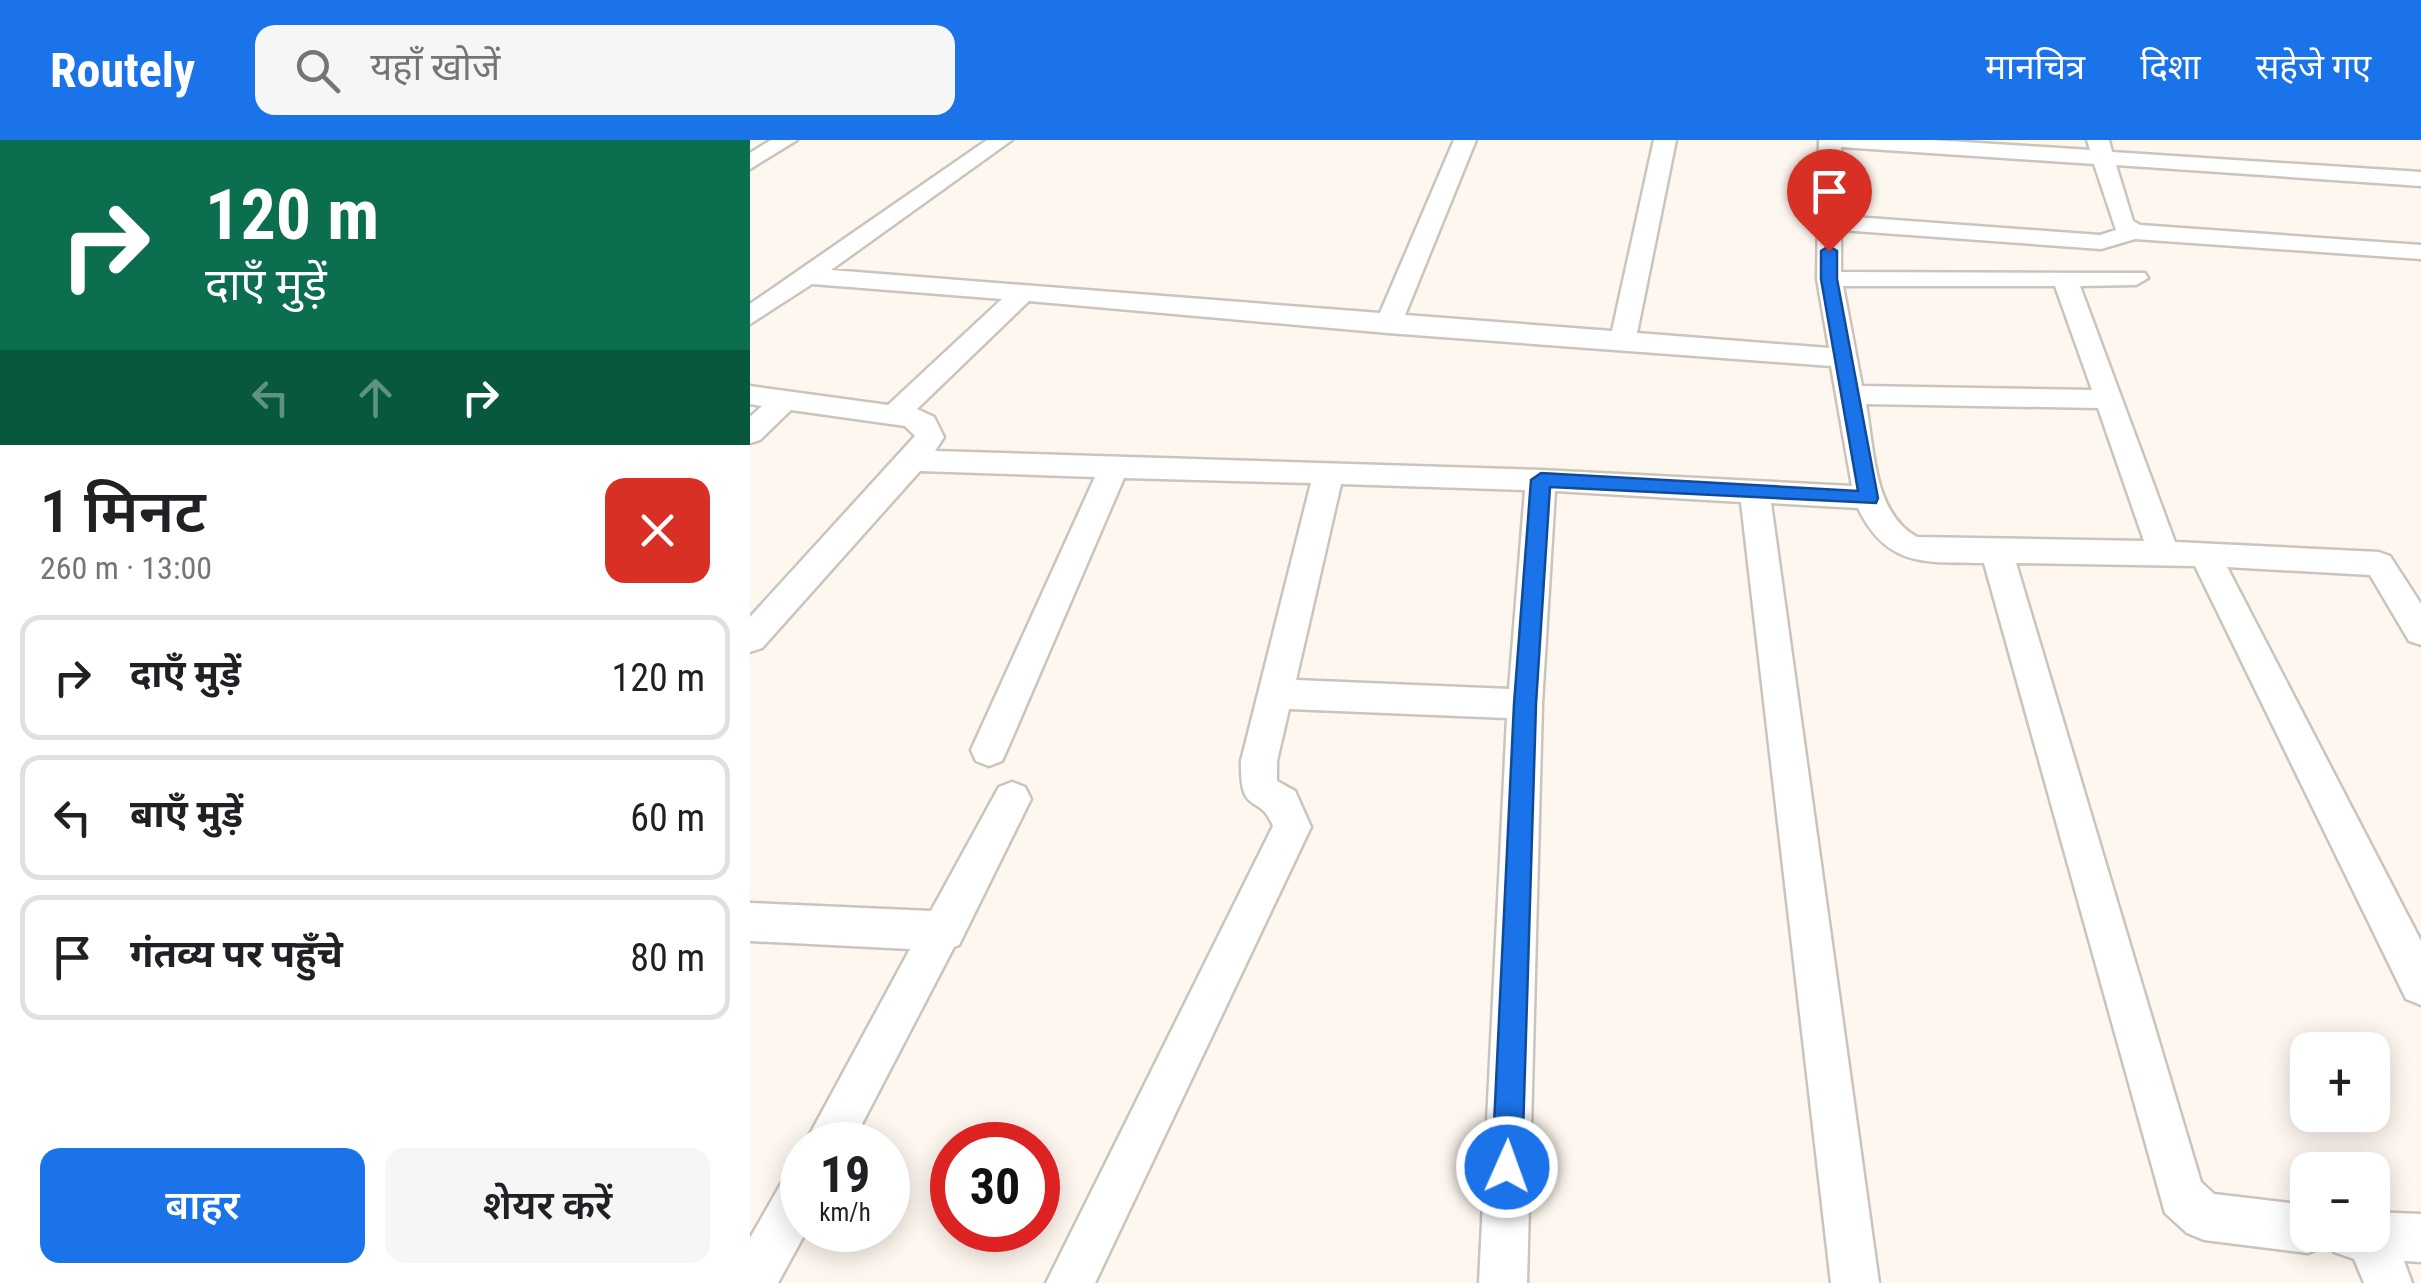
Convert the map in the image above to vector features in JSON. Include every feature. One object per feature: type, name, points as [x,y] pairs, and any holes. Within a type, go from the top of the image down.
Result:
[{"type":"street","points":[[750,162],[786,140]]},
{"type":"street","points":[[750,316],[1001,140]]},
{"type":"street","points":[[1388,325],[1465,140]]},
{"type":"street","points":[[1623,340],[1666,140]]},
{"type":"street","points":[[2421,179],[2101,149],[1833,140],[1829,222],[1829,279],[1869,498],[1877,520],[1892,538],[1928,550],[2206,554],[2378,564],[2421,632]]},
{"type":"street","points":[[2101,149],[2122,224],[2134,232]]},
{"type":"street","points":[[1829,222],[2102,242],[2134,232],[2421,252]]},
{"type":"street","points":[[808,276],[1388,325],[1843,358]]},
{"type":"street","points":[[2064,278],[2164,553]]},
{"type":"street","points":[[1829,279],[2136,278]]},
{"type":"street","points":[[894,415],[1022,294]]},
{"type":"street","points":[[1850,395],[2108,398]]},
{"type":"street","points":[[750,396],[911,417],[930,430],[930,437],[913,461],[750,639]]},
{"type":"street","points":[[750,433],[784,401]]},
{"type":"street","points":[[913,461],[1541,480],[1869,498]]},
{"type":"street","points":[[989,750],[1114,468]]},
{"type":"street","points":[[1070,1283],[1292,826],[1287,811],[1262,792],[1257,783],[1259,761],[1328,475]]},
{"type":"street","points":[[1503,1283],[1525,704],[1541,480]]},
{"type":"street","points":[[1754,489],[1855,1283]]},
{"type":"street","points":[[1996,550],[2182,1196],[2204,1216],[2290,1228]]},
{"type":"street","points":[[2206,554],[2421,984]]},
{"type":"street","points":[[1278,694],[1525,704]]},
{"type":"street","points":[[841,1122],[1012,799]]},
{"type":"street","points":[[750,922],[945,931]]},
{"type":"street","points":[[752,1283],[780,1231]]},
{"type":"street","points":[[2390,1237],[2421,1238]]},
{"type":"street","points":[[2370,1252],[2388,1283]]},
{"type":"route","points":[[1507,1167],[1525,704],[1541,480],[1869,498],[1829,279],[1829,251]]}]
